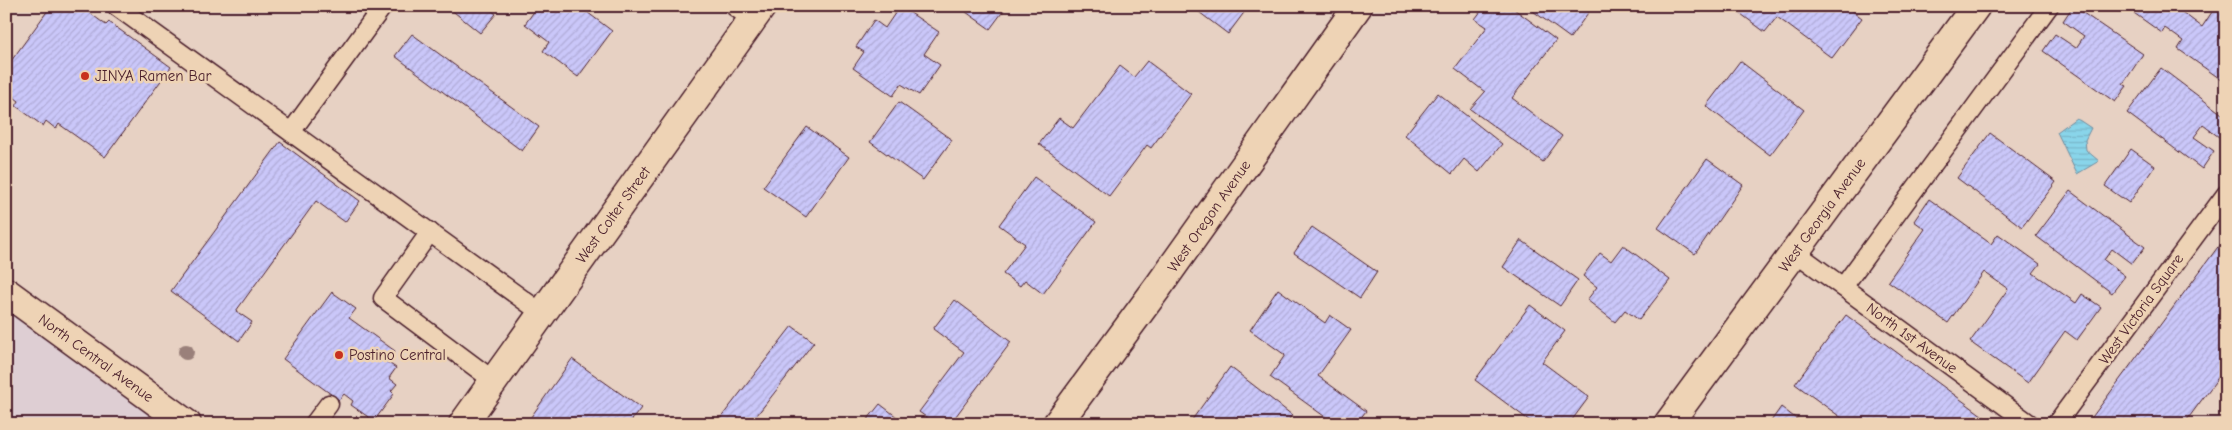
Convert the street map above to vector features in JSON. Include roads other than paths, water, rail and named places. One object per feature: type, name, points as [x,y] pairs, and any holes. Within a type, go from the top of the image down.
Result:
[{"type":"street","name":"West Oregon Avenue","points":[[1057,424],[1158,287],[1358,6]]},
{"type":"street","name":"West Georgia Avenue","points":[[1668,424],[1976,6]]},
{"type":"street","name":"West Colter Street","points":[[463,424],[542,314],[750,11]]},
{"type":"street","name":"North Central Avenue","points":[[6,292],[187,424]]},
{"type":"lane","points":[[116,6],[542,314]]},
{"type":"lane","points":[[291,132],[383,6]]},
{"type":"lane","points":[[1843,287],[2049,6]]},
{"type":"lane","name":"West Victoria Square","points":[[2056,424],[2226,194]]},
{"type":"lane","points":[[430,232],[383,298],[494,381]]},
{"type":"lane","name":"North 1st Avenue","points":[[1794,252],[2030,424]]},
{"type":"lane","points":[[314,424],[329,404]]},
{"type":"water","points":[[2076,118],[2091,128],[2085,140],[2086,150],[2099,161],[2077,174],[2057,132]]},
{"type":"place","name":"JINYA Ramen Bar","points":[[85,76]]},
{"type":"place","name":"Postino Central","points":[[339,355]]}]
